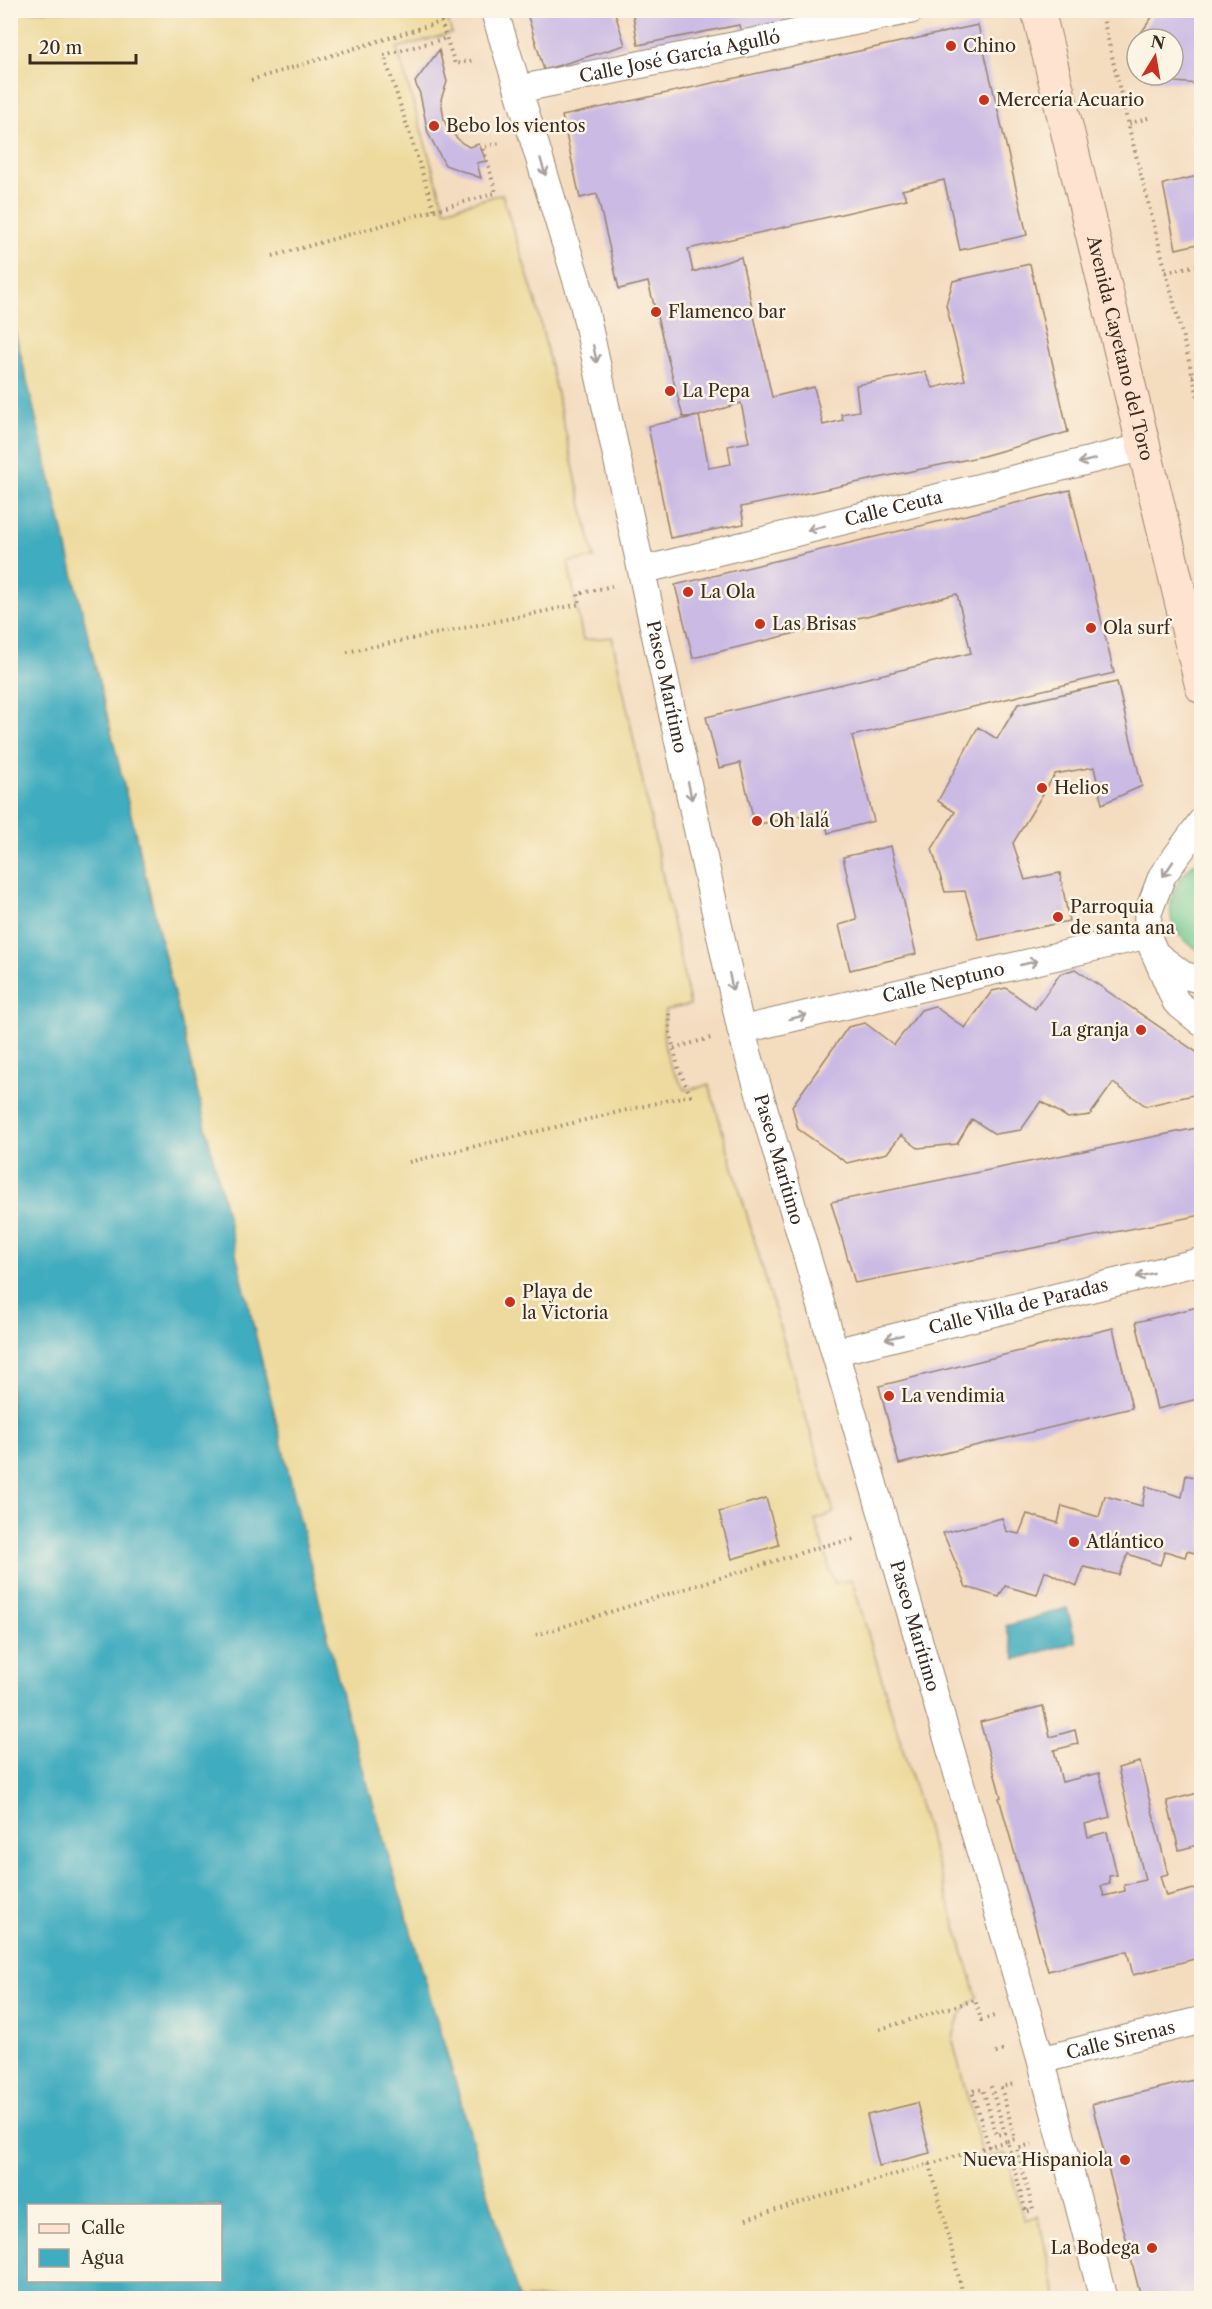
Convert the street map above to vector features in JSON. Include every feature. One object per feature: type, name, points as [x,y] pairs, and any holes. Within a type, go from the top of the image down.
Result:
[{"type":"main road","name":"Avenida Cayetano del Toro","points":[[1038,10],[1202,687]]},
{"type":"street","name":"Paseo Marítimo","points":[[494,10],[584,300],[741,1030],[1041,2060],[1103,2298]]},
{"type":"street","name":"Calle José García Agulló","points":[[519,89],[911,10]]},
{"type":"street","name":"Calle Ceuta","points":[[643,570],[1144,447]]},
{"type":"street","points":[[1202,821],[1162,876],[1148,913],[1152,945],[1176,1002],[1202,1023]]},
{"type":"street","name":"Calle Neptuno","points":[[741,1030],[1152,945]]},
{"type":"street","points":[[1152,945],[1183,975],[1202,980]]},
{"type":"street","name":"Calle Villa de Paradas","points":[[835,1352],[1202,1261]]},
{"type":"street","name":"Calle Sirenas","points":[[1041,2060],[1202,2020]]},
{"type":"path","points":[[1101,10],[1202,412]]},
{"type":"path","points":[[251,80],[441,22],[455,64],[474,60]]},
{"type":"path","points":[[434,209],[384,55],[447,38]]},
{"type":"path","points":[[1128,124],[1148,118]]},
{"type":"path","points":[[273,256],[496,193],[483,147],[500,143]]},
{"type":"path","points":[[1166,272],[1202,264]]},
{"type":"path","points":[[1192,376],[1202,374]]},
{"type":"path","points":[[347,652],[580,604],[578,594],[612,586]]},
{"type":"path","points":[[409,1162],[690,1095],[678,1067],[670,1033],[669,1010]]},
{"type":"path","points":[[674,1048],[712,1038]]},
{"type":"path","points":[[536,1635],[823,1546],[855,1539]]},
{"type":"path","points":[[880,2030],[975,2000],[981,2020],[998,2015]]},
{"type":"path","points":[[996,2053],[1008,2049]]},
{"type":"path","points":[[746,2219],[1015,2139],[1001,2087],[1018,2083]]},
{"type":"path","points":[[989,2147],[972,2091],[983,2089],[996,2135],[1005,2133],[991,2086]]},
{"type":"path","points":[[1007,2141],[1026,2212],[1033,2210],[1017,2148],[1036,2143]]},
{"type":"path","points":[[930,2164],[964,2298]]},
{"type":"green space","points":[[1201,859],[1201,951],[1193,947],[1177,932],[1170,909],[1176,886],[1191,866]]},
{"type":"sand","name":"Playa de la Victoria","points":[[10,11],[445,11],[452,33],[397,48],[445,210],[502,194],[536,302],[594,558],[568,562],[583,640],[612,637],[690,1005],[666,1010],[663,1032],[666,1053],[673,1071],[686,1090],[709,1085],[834,1513],[815,1520],[834,1583],[852,1580],[977,1997],[960,2017],[955,2028],[953,2042],[983,2157],[1006,2154],[1024,2220],[1038,2216],[1057,2298],[33,2298],[28,2282],[222,2282],[222,2204],[27,2204],[27,2277],[10,2217]]},
{"type":"water","points":[[11,314],[345,1708],[519,2298],[11,2298]]},
{"type":"water","points":[[1067,1608],[1076,1642],[1016,1659],[1006,1626]]},
{"type":"building","points":[[526,10],[614,10],[625,45],[544,70]]},
{"type":"building","points":[[632,10],[834,10],[836,19],[742,38],[739,25],[638,45]]},
{"type":"building","points":[[1157,10],[1194,10],[1202,15],[1202,80],[1199,84],[1185,83],[1185,27],[1145,27]]},
{"type":"building","points":[[978,25],[1027,235],[960,250],[944,180],[902,190],[907,199],[688,249],[693,272],[741,257],[772,397],[814,387],[823,425],[843,420],[841,414],[859,411],[856,385],[925,372],[933,388],[965,380],[946,305],[953,281],[1030,264],[1068,432],[983,456],[741,507],[744,524],[670,538],[648,426],[699,416],[683,417],[648,282],[619,289],[597,194],[580,198],[562,116]],"holes":[[[741,403],[749,442],[728,446],[731,464],[709,468],[699,416]]]},
{"type":"building","points":[[439,50],[447,82],[441,99],[444,120],[448,129],[462,143],[469,147],[479,144],[486,161],[477,163],[481,178],[445,165],[428,133],[420,94],[415,82]]},
{"type":"building","points":[[1202,175],[1202,243],[1176,249],[1163,184]]},
{"type":"building","name":"Las Brisas","points":[[1070,490],[1114,673],[852,736],[874,821],[828,833],[823,811],[755,825],[740,763],[719,768],[706,717],[971,653],[957,594],[693,658],[675,585]]},
{"type":"building","points":[[1117,682],[1142,786],[1102,804],[1094,767],[1055,774],[1013,843],[1025,880],[1060,873],[1069,921],[979,940],[965,891],[945,892],[932,849],[955,812],[938,801],[978,727],[997,739],[1018,704]]},
{"type":"building","points":[[891,846],[916,954],[850,970],[839,925],[857,920],[843,857]]},
{"type":"building","points":[[1075,969],[1202,1056],[1202,1093],[1146,1106],[1113,1083],[1090,1115],[1068,1118],[1041,1101],[1021,1130],[995,1134],[972,1119],[957,1144],[918,1148],[901,1135],[887,1153],[847,1163],[798,1129],[792,1106],[848,1027],[865,1023],[894,1045],[921,1010],[934,1006],[965,1028],[992,991],[1006,988],[1035,1009],[1060,974]]},
{"type":"building","points":[[1202,1127],[1202,1215],[855,1283],[831,1202]]},
{"type":"building","points":[[1202,1306],[1202,1398],[1157,1409],[1136,1322]]},
{"type":"building","points":[[1113,1328],[1132,1408],[899,1464],[879,1386]]},
{"type":"building","name":"Atlántico","points":[[1186,1475],[1202,1479],[1202,1555],[1187,1551],[1185,1557],[1165,1551],[1160,1565],[1128,1554],[1119,1575],[1084,1567],[1077,1586],[1045,1571],[1037,1595],[1005,1586],[999,1597],[966,1587],[943,1533],[1002,1518],[1006,1531],[1019,1534],[1027,1514],[1058,1523],[1062,1506],[1099,1517],[1105,1496],[1142,1506],[1146,1486],[1182,1497]]},
{"type":"building","points":[[766,1498],[779,1545],[732,1559],[719,1512]]},
{"type":"building","points":[[1043,1706],[1050,1737],[1075,1730],[1078,1744],[1054,1750],[1062,1782],[1099,1773],[1110,1817],[1085,1824],[1088,1837],[1107,1832],[1117,1875],[1109,1876],[1110,1884],[1101,1886],[1104,1896],[1125,1891],[1124,1885],[1145,1880],[1118,1768],[1140,1762],[1168,1874],[1160,1876],[1166,1896],[1202,1887],[1202,1957],[1133,1975],[1127,1951],[1048,1971],[980,1722]]},
{"type":"building","points":[[1202,1792],[1202,1844],[1179,1850],[1167,1801]]},
{"type":"building","points":[[1202,2078],[1202,2298],[1141,2298],[1092,2104]]},
{"type":"building","points":[[917,2103],[930,2153],[879,2166],[867,2115]]},
{"type":"place","name":"Chino","points":[[951,46]]},
{"type":"place","name":"Mercería Acuario","points":[[984,100]]},
{"type":"place","name":"Bebo los vientos","points":[[434,126]]},
{"type":"place","name":"Flamenco bar","points":[[656,312]]},
{"type":"place","name":"La Pepa","points":[[670,391]]},
{"type":"place","name":"La Ola","points":[[688,592]]},
{"type":"place","name":"Las Brisas","points":[[760,624]]},
{"type":"place","name":"Ola surf","points":[[1091,628]]},
{"type":"place","name":"Helios","points":[[1042,788]]},
{"type":"place","name":"Oh lalá","points":[[757,821]]},
{"type":"place","name":"Parroquia de santa ana","points":[[1058,917]]},
{"type":"place","name":"La granja","points":[[1141,1030]]},
{"type":"place","name":"Playa de la Victoria","points":[[510,1302]]},
{"type":"place","name":"La vendimia","points":[[889,1396]]},
{"type":"place","name":"Atlántico","points":[[1074,1542]]},
{"type":"place","name":"Nueva Hispaniola","points":[[1125,2160]]},
{"type":"place","name":"La Bodega","points":[[1152,2248]]}]
